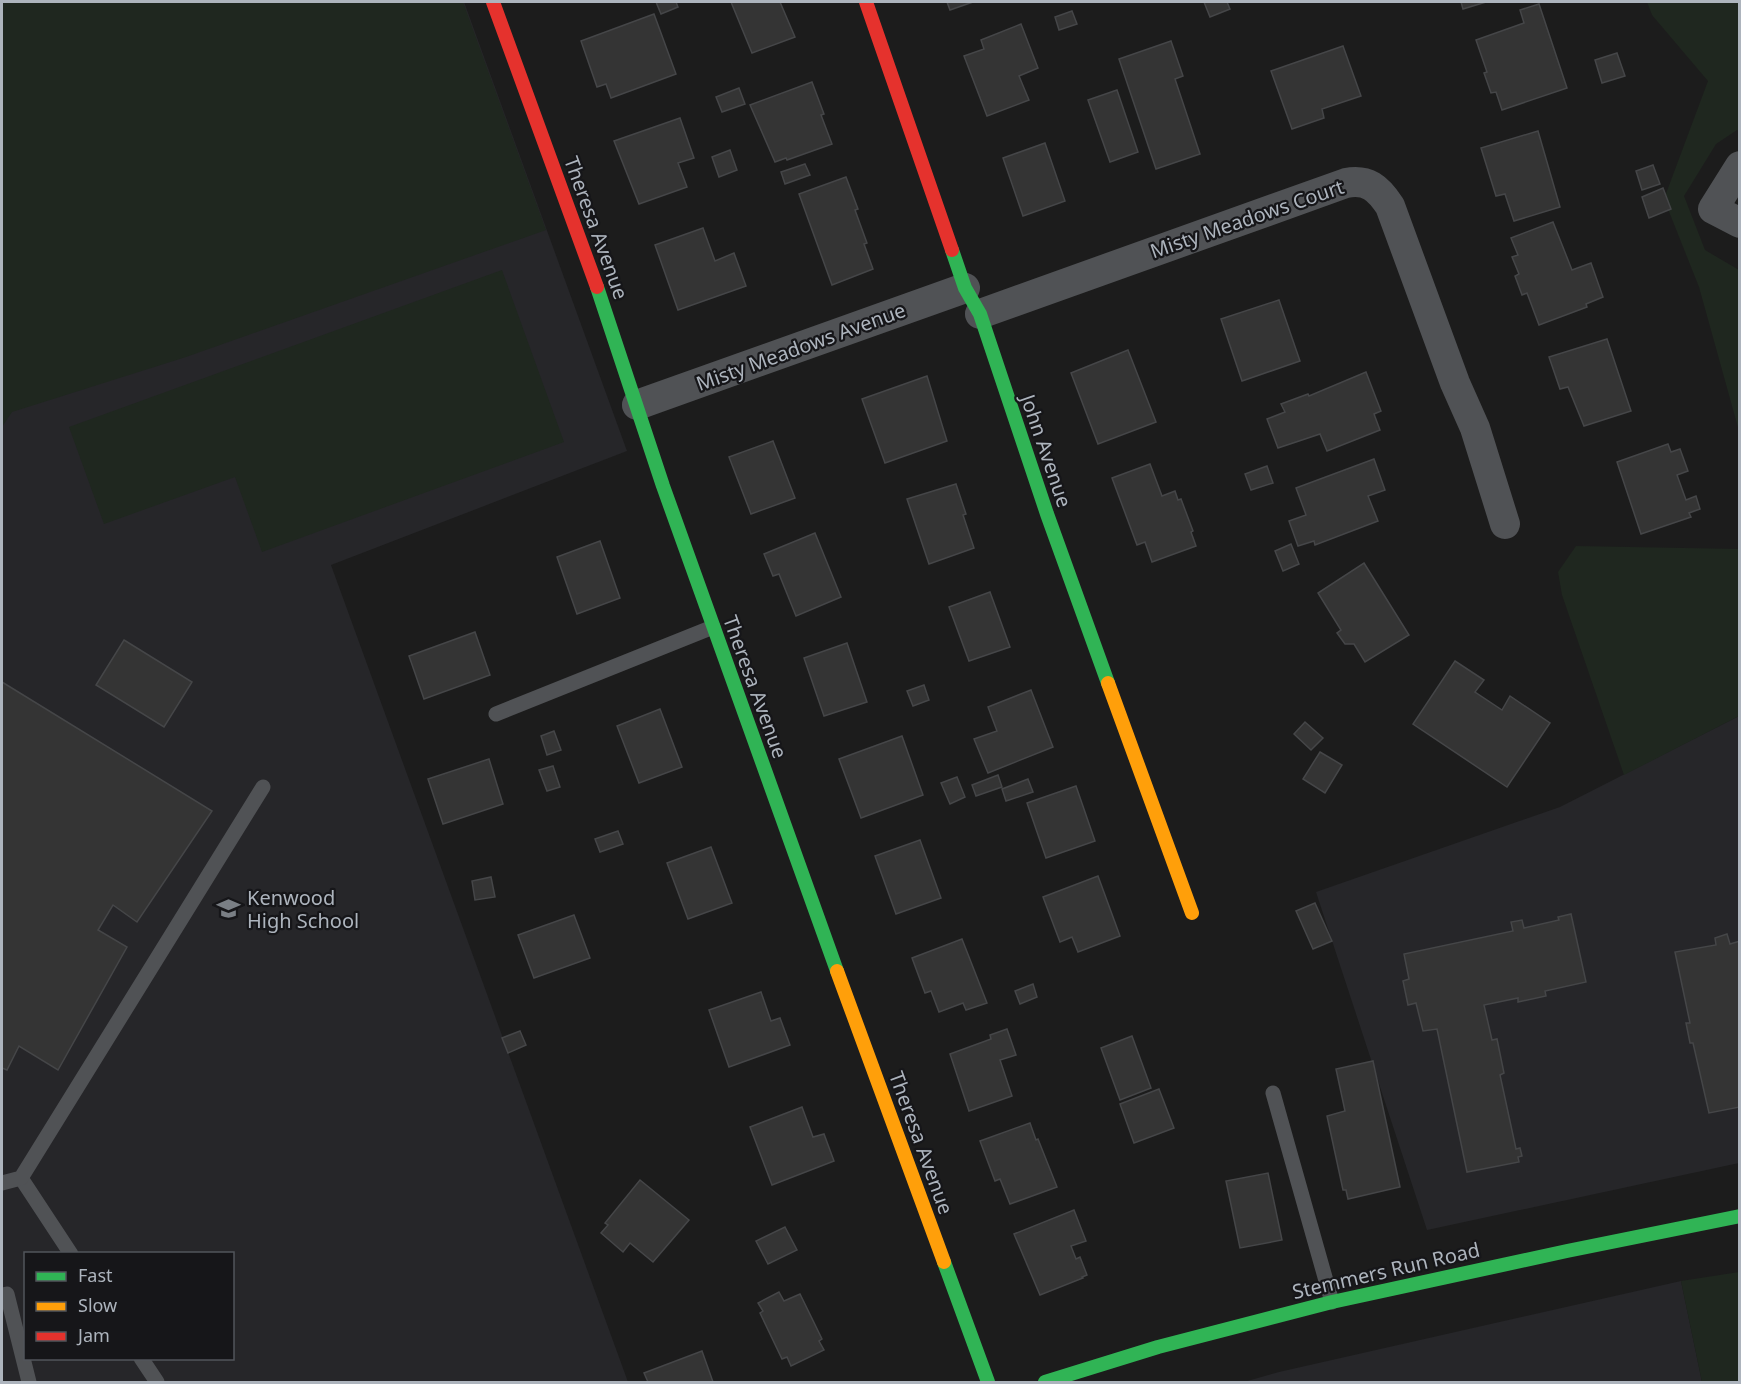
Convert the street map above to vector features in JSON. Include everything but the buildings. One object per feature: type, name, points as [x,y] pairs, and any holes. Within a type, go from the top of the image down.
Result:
[{"type":"street","name":"Theresa Avenue","points":[[493,2],[594,279],[713,627],[808,893],[988,1383]]},
{"type":"street","name":"John Avenue","points":[[866,2],[965,288],[980,314],[1047,514],[1192,913]]},
{"type":"street","points":[[1740,166],[1713,209],[1740,223]]},
{"type":"street","name":"Misty Meadows Court","points":[[980,314],[1346,183],[1358,181],[1371,186],[1383,195],[1390,206],[1455,383],[1475,428],[1505,524]]},
{"type":"street","name":"Misty Meadows Avenue","points":[[637,405],[965,288]]},
{"type":"street","name":"Stemmers Run Road","points":[[1046,1383],[1158,1347],[1332,1302],[1740,1216]]},
{"type":"lane","points":[[496,714],[713,627]]},
{"type":"lane","points":[[2,1184],[21,1178],[263,787]]},
{"type":"lane","points":[[1273,1093],[1332,1302]]},
{"type":"lane","points":[[21,1178],[70,1252]]},
{"type":"lane","points":[[2,1295],[6,1294],[29,1383]]},
{"type":"lane","points":[[142,1360],[157,1383]]},
{"type":"shaded area","name":"Kenwood High School","points":[[2,2],[464,2],[627,451],[331,565],[628,1382],[2,1382]]},
{"type":"shaded area","points":[[2,2],[463,2],[546,230],[186,357],[12,412],[2,427]]},
{"type":"shaded area","points":[[1647,2],[1739,2],[1739,131],[1737,130],[1716,144],[1684,196],[1705,250],[1739,270],[1739,431],[1699,287],[1664,199],[1708,81],[1652,15]]},
{"type":"shaded area","points":[[502,270],[564,442],[262,552],[235,477],[104,524],[69,427]]},
{"type":"shaded area","points":[[1576,546],[1739,549],[1739,716],[1624,775],[1562,595],[1558,572]]},
{"type":"shaded area","points":[[1739,716],[1739,1163],[1427,1230],[1316,892],[1560,807]]},
{"type":"shaded area","points":[[1739,1272],[1739,1382],[1702,1382],[1681,1281]]},
{"type":"shaded area","points":[[1681,1281],[1702,1382],[1244,1382],[1279,1372]]},
{"type":"traffic: fast","points":[[952,250],[965,288],[980,314],[1047,514],[1108,683]]},
{"type":"traffic: fast","points":[[597,287],[663,486],[837,971]]},
{"type":"traffic: fast","points":[[1045,1382],[1158,1347],[1332,1302],[1740,1216]]},
{"type":"traffic: fast","points":[[944,1262],[988,1382]]},
{"type":"traffic: slow","points":[[1108,683],[1192,913]]},
{"type":"traffic: slow","points":[[837,971],[944,1262]]},
{"type":"traffic: jam","points":[[493,2],[597,287]]},
{"type":"traffic: jam","points":[[866,2],[952,250]]},
{"type":"place","name":"Kenwood High School","points":[[229,909]]}]
